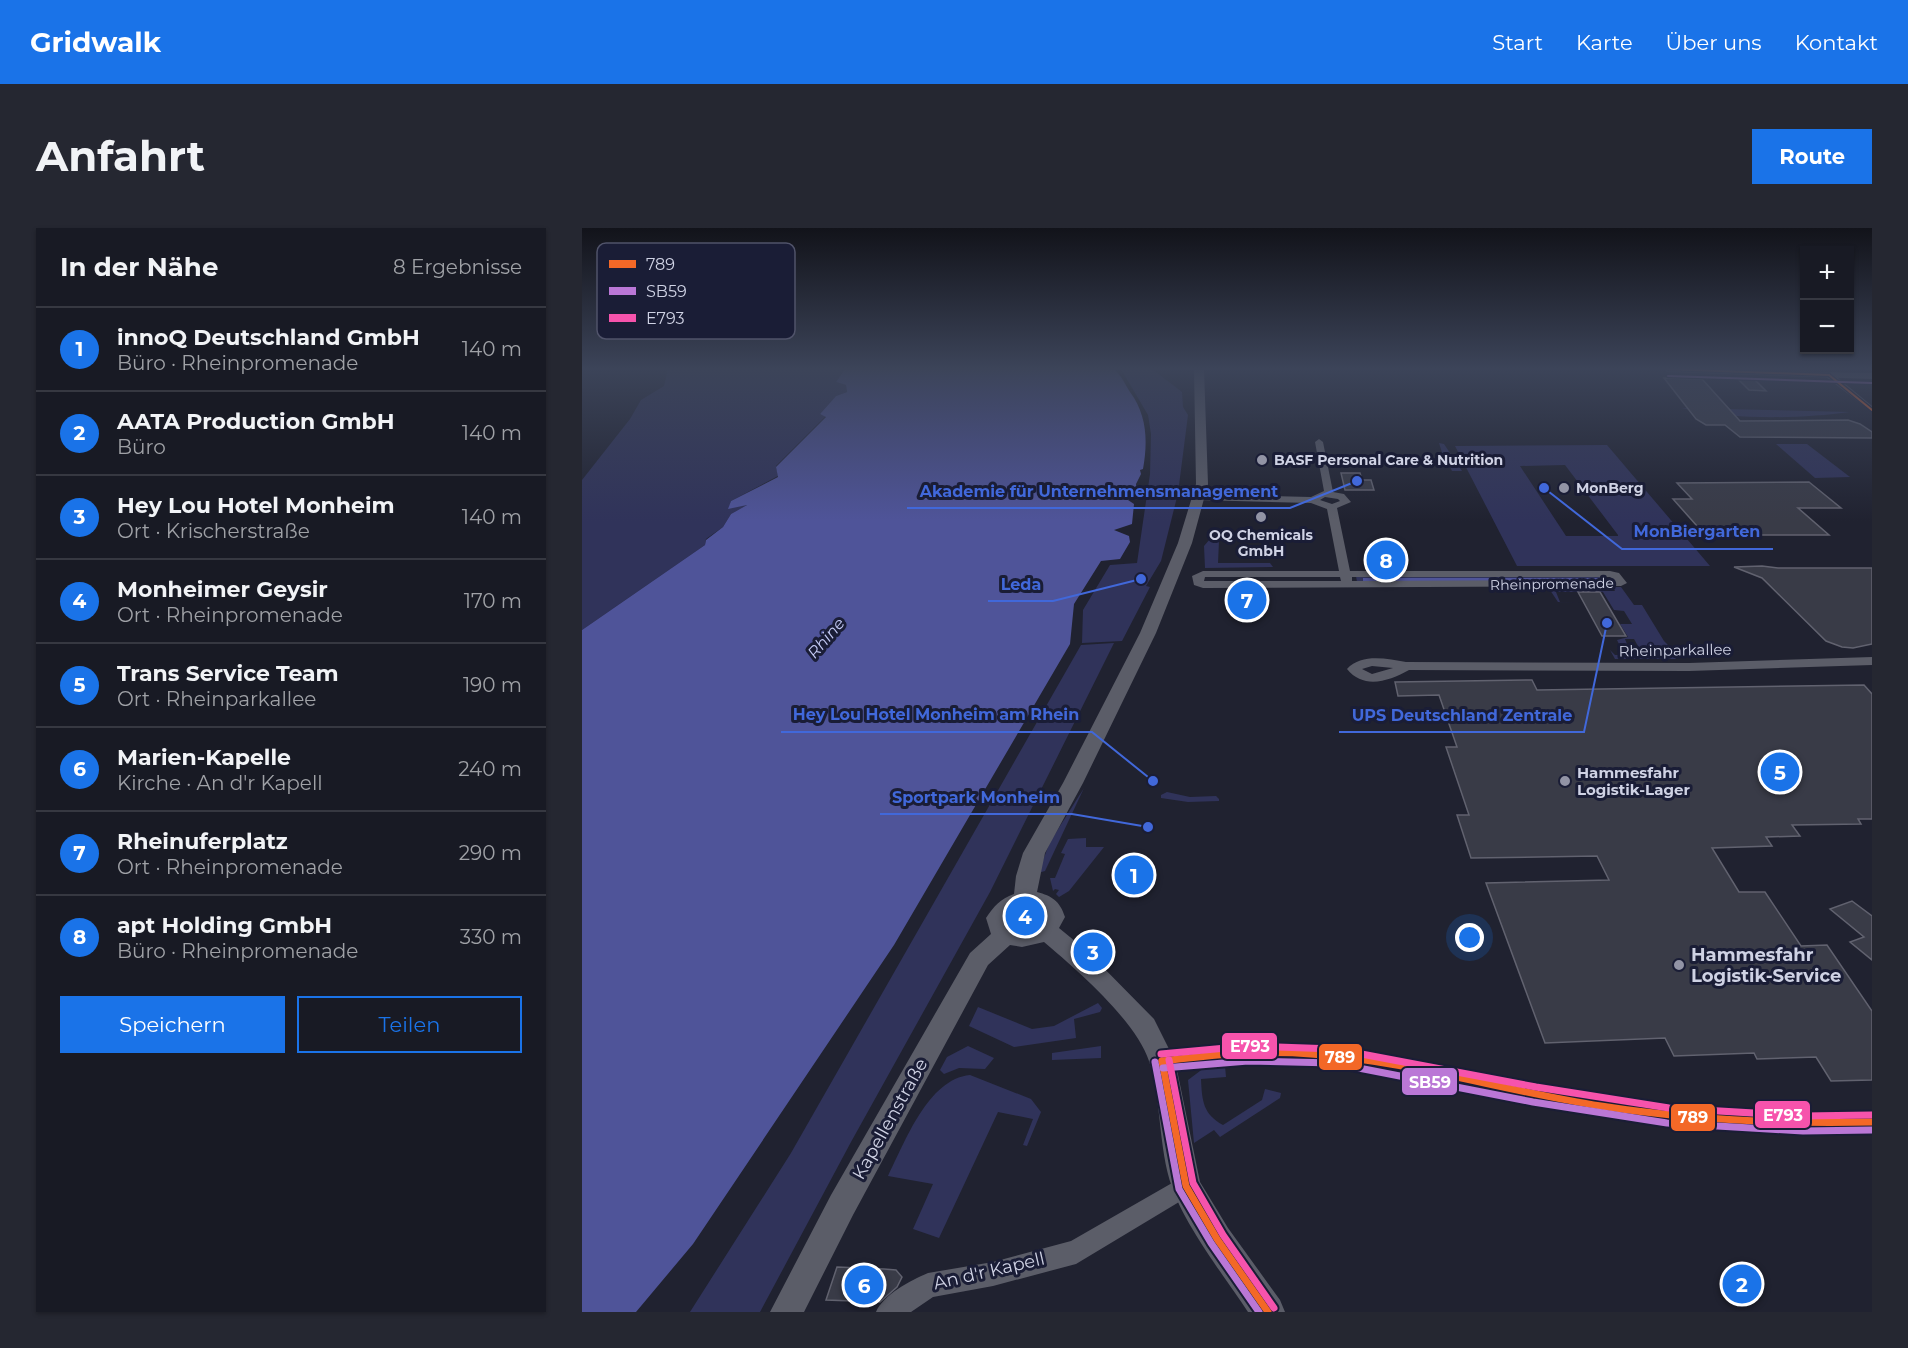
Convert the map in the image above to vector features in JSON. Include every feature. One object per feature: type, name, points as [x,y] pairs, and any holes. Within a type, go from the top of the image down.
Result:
[{"type":"street","points":[[1025,899],[1027,876],[1034,853],[1073,783],[1148,633],[1185,543],[1198,500],[1202,474],[1199,461],[1199,420]]},
{"type":"street","points":[[1319,442],[1329,494]]},
{"type":"street","points":[[1198,500],[1314,500],[1318,504],[1332,507],[1344,504],[1346,500],[1329,494],[1317,496],[1314,500]]},
{"type":"street","points":[[1332,507],[1346,579]]},
{"type":"street","name":"Rheinpromenade","points":[[1346,579],[1203,574],[1198,576],[1198,583],[1346,579],[1610,574],[1615,575],[1621,583],[1346,579]]},
{"type":"street","name":"Rheinparkallee","points":[[1406,666],[1689,667],[1872,662]]},
{"type":"street","points":[[1025,899],[1043,902],[1052,910],[1051,924],[1045,930],[1022,938],[1006,934],[998,924],[1002,911],[1025,899]]},
{"type":"street","points":[[1045,930],[1078,957],[1145,1026],[1162,1061],[1186,1186],[1217,1239],[1268,1312]]},
{"type":"street","name":"Kapellenstraße","points":[[787,1312],[842,1205],[979,958],[1006,934]]},
{"type":"street","points":[[1162,1061],[1211,1053],[1295,1052],[1334,1056],[1592,1105],[1691,1119],[1751,1124],[1872,1122]]},
{"type":"street","name":"An d'r Kapell","points":[[889,1312],[928,1284],[993,1274],[1076,1252],[1186,1186]]},
{"type":"shaded area","points":[[630,420],[822,420],[776,466],[778,476],[731,501],[729,508],[749,504],[731,514],[723,527],[706,539],[705,545],[582,630],[582,480]]},
{"type":"shaded area","points":[[1149,420],[1187,420],[1178,493],[1161,561],[1146,586],[1150,587],[1122,641],[1082,643],[1083,610],[1110,565],[1137,563],[1150,474],[1151,434]]},
{"type":"shaded area","points":[[1439,443],[1444,444],[1462,471],[1452,471],[1448,463],[1328,463],[1327,457],[1403,461],[1444,459]]},
{"type":"shaded area","points":[[1776,444],[1807,444],[1850,477],[1815,478]]},
{"type":"shaded area","points":[[1607,445],[1710,566],[1517,566],[1455,446]],"holes":[[[1565,465],[1618,535],[1566,536],[1520,466]]]},
{"type":"shaded area","points":[[1210,539],[1219,541],[1218,563],[1270,563],[1273,567],[1205,568],[1204,546]]},
{"type":"shaded area","points":[[1356,576],[1604,576],[1606,578],[1363,578],[1602,581],[1357,582]]},
{"type":"shaded area","points":[[1553,587],[1555,591],[1573,591],[1571,587],[1574,587],[1577,591],[1594,591],[1592,587],[1598,591],[1615,591],[1613,587],[1621,587],[1634,605],[1642,605],[1664,641],[1673,650],[1671,651],[1676,659],[1615,659],[1610,650],[1615,655],[1643,655],[1634,639],[1625,639],[1627,644],[1619,644],[1617,640],[1628,637],[1620,624],[1632,624],[1624,611],[1614,610],[1603,592],[1556,592],[1560,602],[1582,603],[1558,602],[1550,590]]},
{"type":"shaded area","points":[[1114,643],[990,892],[851,1142],[760,1312],[690,1312],[791,1153],[1081,645]]},
{"type":"shaded area","points":[[1084,788],[1045,871],[1038,873],[1050,842]]},
{"type":"shaded area","points":[[1167,792],[1190,797],[1216,796],[1219,801],[1188,802],[1161,798],[1161,795]]},
{"type":"shaded area","points":[[1086,838],[1086,847],[1104,847],[1069,891],[1059,897],[1056,894],[1059,890],[1053,891],[1050,878],[1055,878],[1065,854],[1061,853],[1068,839]]},
{"type":"shaded area","points":[[1098,1003],[1102,1008],[1100,1012],[1074,1019],[1076,1038],[1014,1047],[969,1026],[978,1007],[1032,1029],[1054,1026]]},
{"type":"shaded area","points":[[968,1046],[994,1058],[985,1069],[959,1068],[944,1074],[940,1070],[947,1057]]},
{"type":"shaded area","points":[[1101,1046],[1101,1058],[1052,1060],[1052,1053]]},
{"type":"shaded area","points":[[1225,1066],[1226,1077],[1201,1079],[1205,1106],[1216,1121],[1223,1125],[1262,1100],[1265,1089],[1281,1093],[1280,1098],[1220,1137],[1214,1130],[1194,1143],[1188,1080],[1204,1068]]},
{"type":"shaded area","points":[[970,1075],[1031,1099],[1041,1112],[1027,1146],[1023,1145],[1033,1119],[998,1112],[939,1238],[913,1229],[933,1184],[888,1176],[910,1130],[930,1100],[955,1079]]},
{"type":"water","name":"Rhine","points":[[823,420],[1143,420],[1146,438],[1143,469],[1140,470],[1141,474],[1136,484],[1137,493],[1128,500],[1134,504],[1132,524],[1114,530],[1129,536],[1130,542],[1120,559],[1101,561],[1074,604],[1070,644],[894,945],[693,1244],[636,1312],[582,1312],[582,630],[705,545],[706,540],[723,527],[731,514],[747,505],[728,509],[731,501],[778,477],[776,467]]},
{"type":"water","points":[[1363,578],[1600,578],[1602,581],[1363,581]]},
{"type":"water","points":[[1028,906],[1039,910],[1041,919],[1032,927],[1013,927],[1009,918],[1015,910]]},
{"type":"building","points":[[1697,420],[1848,420],[1872,432],[1872,438],[1740,437],[1725,425],[1706,425]]},
{"type":"building","points":[[1341,473],[1360,473],[1362,480],[1371,480],[1374,490],[1345,490]]},
{"type":"building","points":[[1809,482],[1841,508],[1798,508],[1829,535],[1705,535],[1673,499],[1692,499],[1677,483]]},
{"type":"building","points":[[1734,567],[1872,568],[1872,644],[1853,648],[1826,641],[1762,578]]},
{"type":"building","points":[[1578,592],[1600,592],[1626,636],[1602,636]]},
{"type":"building","points":[[1532,680],[1537,690],[1864,685],[1872,694],[1872,819],[1858,819],[1861,824],[1792,825],[1800,836],[1766,837],[1772,846],[1712,848],[1739,892],[1765,892],[1801,946],[1827,945],[1872,1011],[1872,1080],[1831,1081],[1816,1057],[1757,1059],[1754,1053],[1674,1056],[1665,1038],[1545,1043],[1486,883],[1609,880],[1597,856],[1471,858],[1457,815],[1469,815],[1446,747],[1457,747],[1439,695],[1398,696],[1395,682]]},
{"type":"building","points":[[1852,901],[1872,916],[1872,960],[1850,942],[1864,937],[1830,909]]},
{"type":"building","points":[[837,1267],[896,1270],[902,1277],[897,1287],[880,1302],[826,1300]]},
{"type":"transit line","name":"E793","points":[[1161,1054],[1248,1046],[1335,1049],[1536,1087],[1669,1108],[1803,1116],[1872,1115]]},
{"type":"transit line","name":"789","points":[[1162,1061],[1204,1056],[1291,1052],[1367,1061],[1635,1111],[1736,1120],[1804,1123],[1872,1122]]},
{"type":"transit line","name":"E793","points":[[1169,1060],[1193,1183],[1223,1235],[1274,1308]]},
{"type":"transit line","name":"789","points":[[1162,1061],[1186,1186],[1217,1239],[1268,1312]]},
{"type":"transit line","name":"SB59","points":[[1163,1068],[1248,1061],[1333,1063],[1533,1102],[1667,1123],[1803,1131],[1872,1130]]},
{"type":"transit line","name":"SB59","points":[[1155,1062],[1179,1189],[1211,1243],[1259,1312]]},
{"type":"place","name":"BASF Personal Care & Nutrition","points":[[1262,460]]},
{"type":"place","name":"Akademie für Unternehmensmanagement","points":[[1357,481]]},
{"type":"place","name":"MonBiergarten","points":[[1544,488]]},
{"type":"place","name":"MonBerg","points":[[1564,488]]},
{"type":"place","name":"OQ Chemicals GmbH","points":[[1261,517]]},
{"type":"place","name":"apt Holding GmbH","points":[[1386,560]]},
{"type":"place","name":"Leda","points":[[1141,579]]},
{"type":"place","name":"Rheinuferplatz","points":[[1247,600]]},
{"type":"place","name":"UPS Deutschland Zentrale","points":[[1607,623]]},
{"type":"place","name":"Trans Service Team","points":[[1780,772]]},
{"type":"place","name":"Hey Lou Hotel Monheim am Rhein","points":[[1153,781]]},
{"type":"place","name":"Hammesfahr Logistik-Lager","points":[[1565,781]]},
{"type":"place","name":"Sportpark Monheim","points":[[1148,827]]},
{"type":"place","name":"innoQ Deutschland GmbH","points":[[1134,875]]},
{"type":"place","name":"Monheimer Geysir","points":[[1025,916]]},
{"type":"place","name":"Hey Lou Hotel Monheim","points":[[1093,952]]},
{"type":"place","name":"Hammesfahr Logistik-Service","points":[[1679,965]]},
{"type":"place","name":"AATA Production GmbH","points":[[1742,1284]]},
{"type":"place","name":"Marien-Kapelle","points":[[864,1285]]}]
